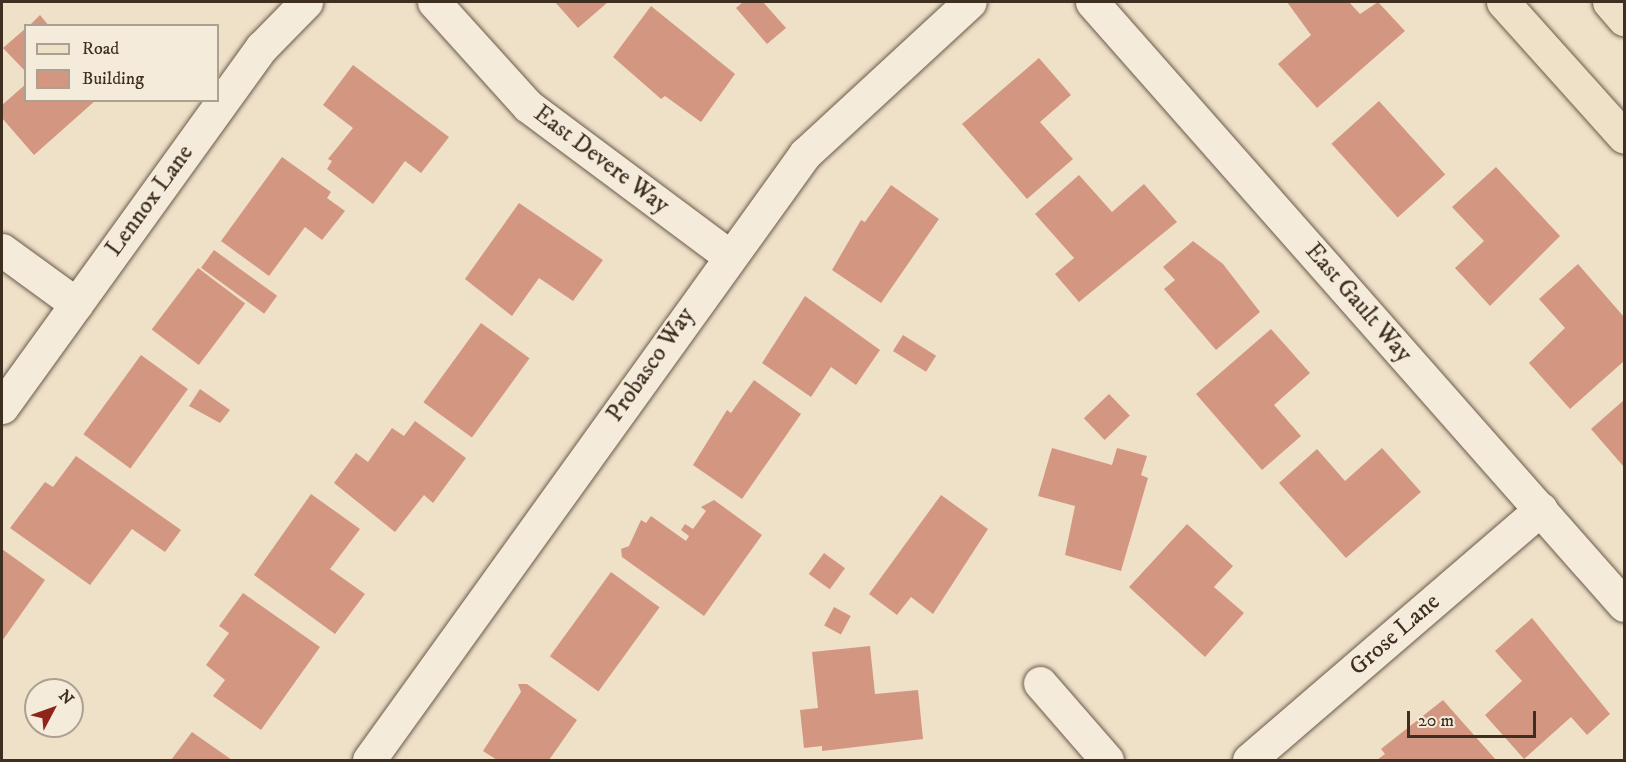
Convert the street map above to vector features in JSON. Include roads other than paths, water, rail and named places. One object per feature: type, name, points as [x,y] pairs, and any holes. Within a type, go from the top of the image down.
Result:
[{"type":"main road","points":[[1503,2],[1624,137]]},
{"type":"main road","points":[[1609,2],[1624,19]]},
{"type":"street","name":"Lennox Lane","points":[[2,407],[262,47],[306,2]]},
{"type":"street","name":"East Devere Way","points":[[434,2],[528,106],[729,256]]},
{"type":"street","name":"Probasco Way","points":[[369,760],[729,256],[805,154],[970,2]]},
{"type":"street","name":"East Gault Way","points":[[1092,2],[1624,605]]},
{"type":"street","points":[[2,250],[76,304]]},
{"type":"street","name":"Grose Lane","points":[[1249,760],[1540,509]]},
{"type":"street","points":[[1040,683],[1107,760]]}]
